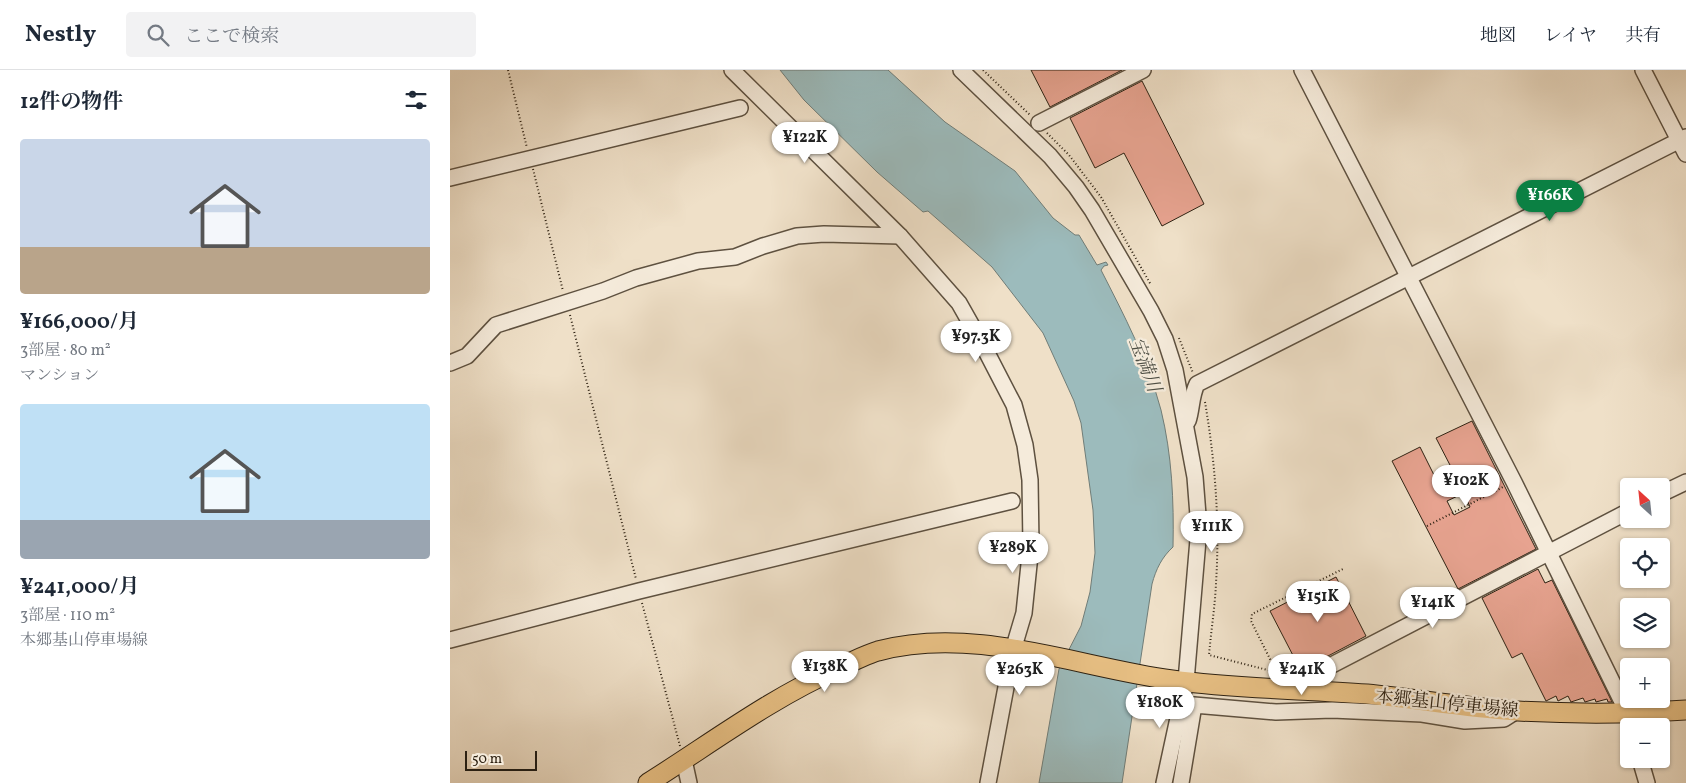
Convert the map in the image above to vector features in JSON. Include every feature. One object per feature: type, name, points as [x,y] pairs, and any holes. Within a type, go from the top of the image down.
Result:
[{"type":"main road","name":"本郷基山停車場線","points":[[648,783],[815,679],[876,652],[915,643],[953,642],[1016,650],[1179,680],[1303,686],[1516,711],[1620,719]]},
{"type":"main road","name":"本郷基山停車場線","points":[[1641,718],[1686,710]]},
{"type":"street","points":[[732,70],[900,236],[959,303],[986,349],[1014,405],[1025,446],[1031,502],[1031,545],[1024,613],[988,783]]},
{"type":"street","points":[[961,70],[1050,156],[1092,210],[1151,311],[1165,339],[1175,370],[1195,477],[1199,528],[1164,783]]},
{"type":"street","points":[[1038,123],[1143,70]]},
{"type":"street","points":[[1302,70],[1514,482],[1629,718]]},
{"type":"street","points":[[1186,427],[1192,407],[1193,392],[1197,384],[1408,277],[1684,144],[1644,70]]},
{"type":"street","points":[[450,178],[740,108]]},
{"type":"street","points":[[450,363],[468,356],[496,325],[603,292],[636,278],[698,261],[735,257],[797,236],[824,234],[900,236]]},
{"type":"street","points":[[1670,490],[1686,482]]},
{"type":"street","points":[[450,640],[639,591],[1012,501]]},
{"type":"street","points":[[1303,686],[1548,551],[1620,515]]},
{"type":"street","points":[[1181,783],[1194,705],[1276,712],[1332,710],[1422,714],[1465,721],[1504,718],[1516,711]]},
{"type":"street","points":[[684,760],[690,783]]},
{"type":"street","points":[[1643,768],[1647,783]]},
{"type":"path","points":[[508,70],[639,591],[684,760]]},
{"type":"path","points":[[983,70],[1069,155],[1101,197],[1153,288]]},
{"type":"path","points":[[1177,335],[1197,384],[1202,388],[1217,503],[1216,583],[1208,655],[1272,670],[1303,686]]},
{"type":"path","points":[[1427,526],[1514,482]]},
{"type":"path","points":[[1272,670],[1271,661],[1251,621],[1252,614],[1343,568]]},
{"type":"water","points":[[780,70],[888,70],[945,122],[1015,171],[1053,218],[1075,235],[1079,235],[1097,265],[1106,262],[1108,265],[1104,266],[1101,270],[1127,321],[1142,356],[1161,410],[1172,478],[1173,513],[1173,547],[1160,564],[1152,584],[1122,783],[1039,783],[1059,669],[1081,626],[1090,592],[1095,553],[1093,510],[1081,423],[1074,401],[1043,333],[992,267],[928,211],[923,212],[877,172],[804,100]]},
{"type":"building","points":[[1031,70],[1122,70],[1050,107]]},
{"type":"building","points":[[1142,81],[1204,204],[1162,226],[1124,153],[1095,168],[1070,118]]},
{"type":"building","points":[[1472,421],[1536,549],[1458,589],[1392,461],[1420,447],[1434,475],[1451,467],[1436,438]],"holes":[[[1464,493],[1470,507],[1454,515],[1447,501]]]},
{"type":"building","points":[[1538,569],[1545,583],[1552,580],[1612,702],[1608,702],[1607,699],[1596,702],[1595,699],[1585,702],[1583,698],[1571,702],[1568,696],[1558,701],[1556,696],[1546,701],[1522,653],[1512,658],[1482,598]]},
{"type":"building","points":[[1336,577],[1366,636],[1309,666],[1308,663],[1299,667],[1270,611]]},
{"type":"water label","name":"宝満川","points":[[1146,364]]}]
